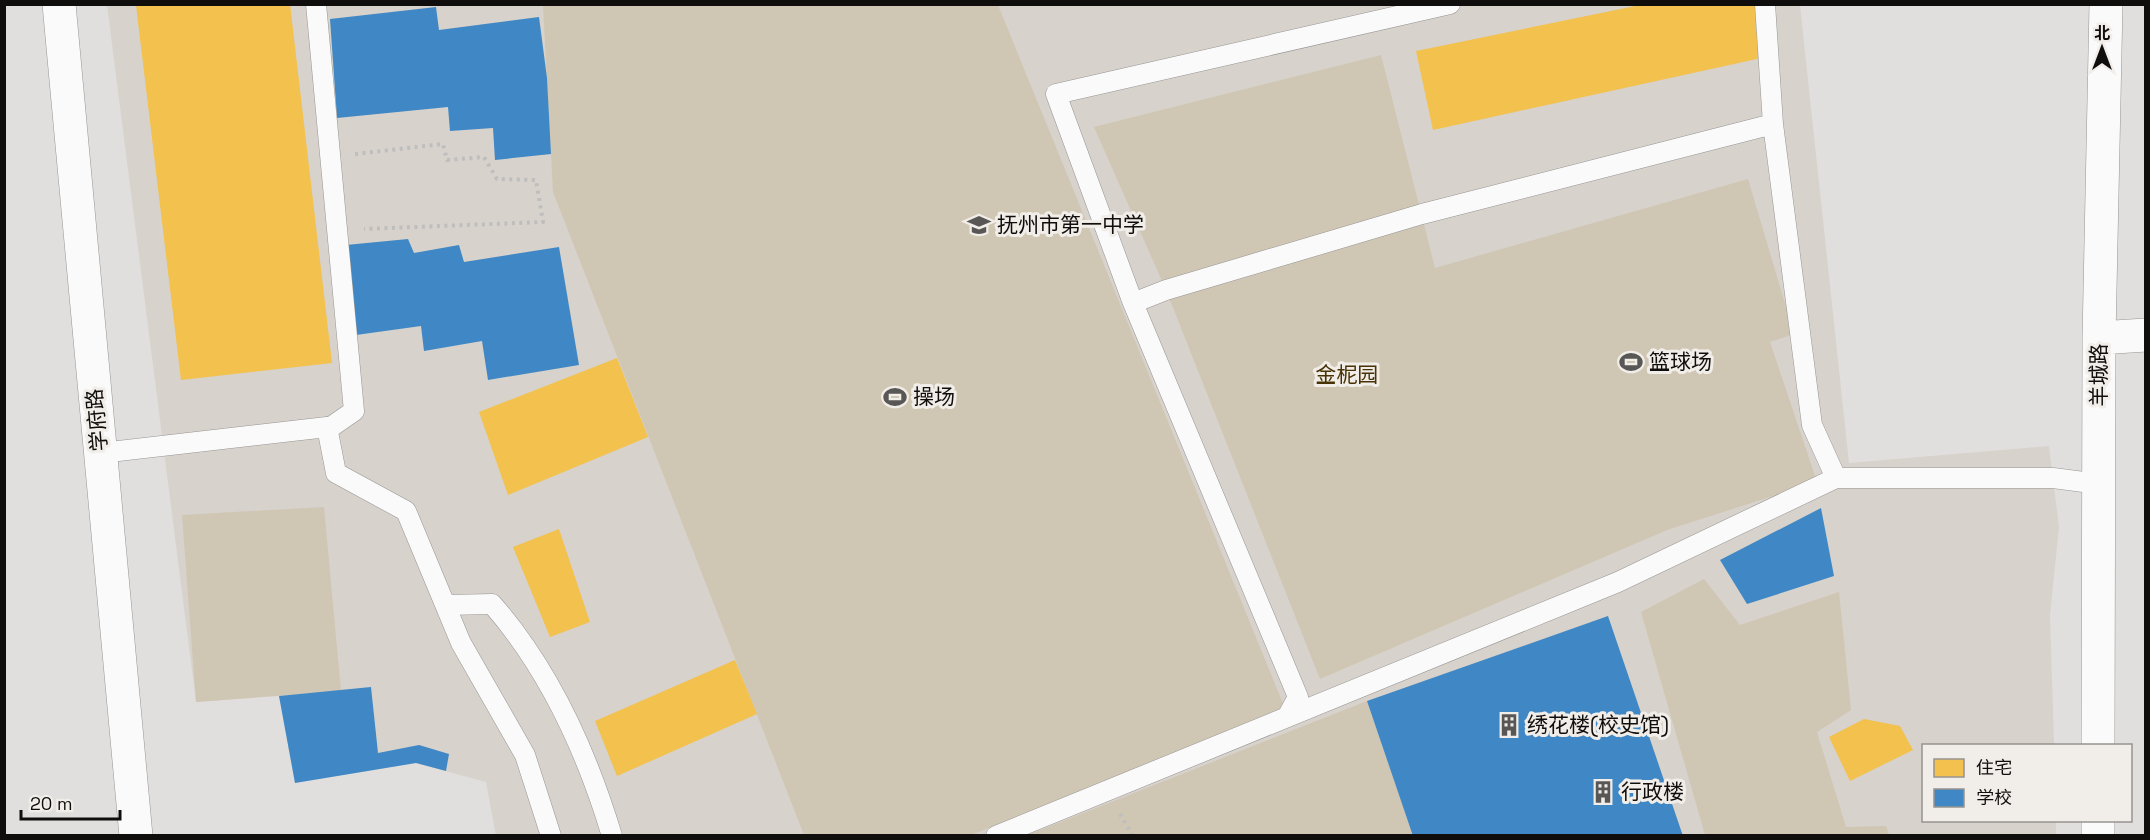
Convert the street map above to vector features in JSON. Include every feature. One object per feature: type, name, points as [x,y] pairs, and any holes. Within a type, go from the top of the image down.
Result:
[{"type":"street","name":"学府路","points":[[59,4],[136,836]]},
{"type":"street","name":"羊城路","points":[[2098,744],[2099,338],[2106,4]]},
{"type":"street","points":[[2099,338],[2145,335]]},
{"type":"lane","points":[[100,453],[328,429],[354,411],[316,4]]},
{"type":"lane","points":[[1287,717],[1298,697],[1133,303],[1056,94],[1450,4]]},
{"type":"lane","points":[[1765,4],[1773,124],[1812,425],[1836,477]]},
{"type":"lane","points":[[1133,303],[1166,290],[1422,214],[1773,124]]},
{"type":"lane","points":[[328,429],[336,473],[406,511],[461,643],[525,755],[551,836]]},
{"type":"lane","points":[[996,836],[1618,582],[1836,477],[2053,477],[2099,484]]},
{"type":"lane","points":[[446,605],[492,604],[518,634],[562,710],[595,781],[612,836]]},
{"type":"path","points":[[330,157],[443,144],[447,159],[484,157],[497,179],[536,180],[543,222],[337,230]]},
{"type":"shaded area","name":"抚州市第一中学","points":[[107,5],[1800,5],[1849,463],[2049,446],[2059,527],[2050,615],[2054,744],[1922,744],[1922,822],[2056,822],[2056,835],[496,836],[486,782],[416,763],[295,783],[279,696],[196,702]]},
{"type":"green space","name":"操场","points":[[543,5],[998,5],[1286,711],[971,835],[804,835],[553,192]]},
{"type":"green space","name":"金柅园","points":[[1381,55],[1435,268],[1748,179],[1794,334],[1770,342],[1817,482],[1667,530],[1320,679],[1166,290],[1094,127]]},
{"type":"green space","points":[[324,507],[341,691],[196,702],[182,515]]},
{"type":"green space","points":[[1704,579],[1740,625],[1839,592],[1851,710],[1817,732],[1846,827],[1886,826],[1889,835],[1705,835],[1641,612]]},
{"type":"green space","points":[[1367,701],[1413,835],[1025,836]]},
{"type":"building: 住宅","points":[[290,4],[332,363],[181,380],[136,5]]},
{"type":"building: 住宅","points":[[1645,4],[1755,4],[1766,57],[1433,130],[1416,51]]},
{"type":"building: 住宅","points":[[617,358],[648,437],[508,495],[479,412]]},
{"type":"building: 住宅","points":[[559,529],[590,622],[550,637],[513,547]]},
{"type":"building: 住宅","points":[[735,660],[757,714],[617,776],[595,721]]},
{"type":"building: 住宅","points":[[1864,719],[1900,726],[1913,750],[1850,781],[1829,737]]},
{"type":"building: 学校","points":[[436,7],[439,30],[539,17],[547,78],[551,154],[495,160],[493,128],[450,131],[448,107],[337,118],[330,19]]},
{"type":"building: 学校","points":[[408,239],[414,253],[459,245],[464,262],[559,247],[579,365],[488,380],[482,341],[424,351],[421,326],[356,335],[346,245]]},
{"type":"building: 学校","points":[[1821,508],[1834,576],[1747,604],[1720,560]]},
{"type":"building: 学校","name":"绣花楼(校史馆)","points":[[1608,616],[1683,836],[1413,836],[1367,701]]},
{"type":"building: 学校","points":[[371,687],[378,753],[419,745],[449,754],[446,771],[416,763],[295,783],[279,696]]},
{"type":"place","name":"抚州市第一中学","points":[[979,225]]},
{"type":"place","name":"篮球场","points":[[1631,362]]},
{"type":"place","name":"操场","points":[[895,397]]},
{"type":"place","name":"绣花楼(校史馆)","points":[[1509,725]]},
{"type":"place","name":"行政楼","points":[[1603,792]]}]
